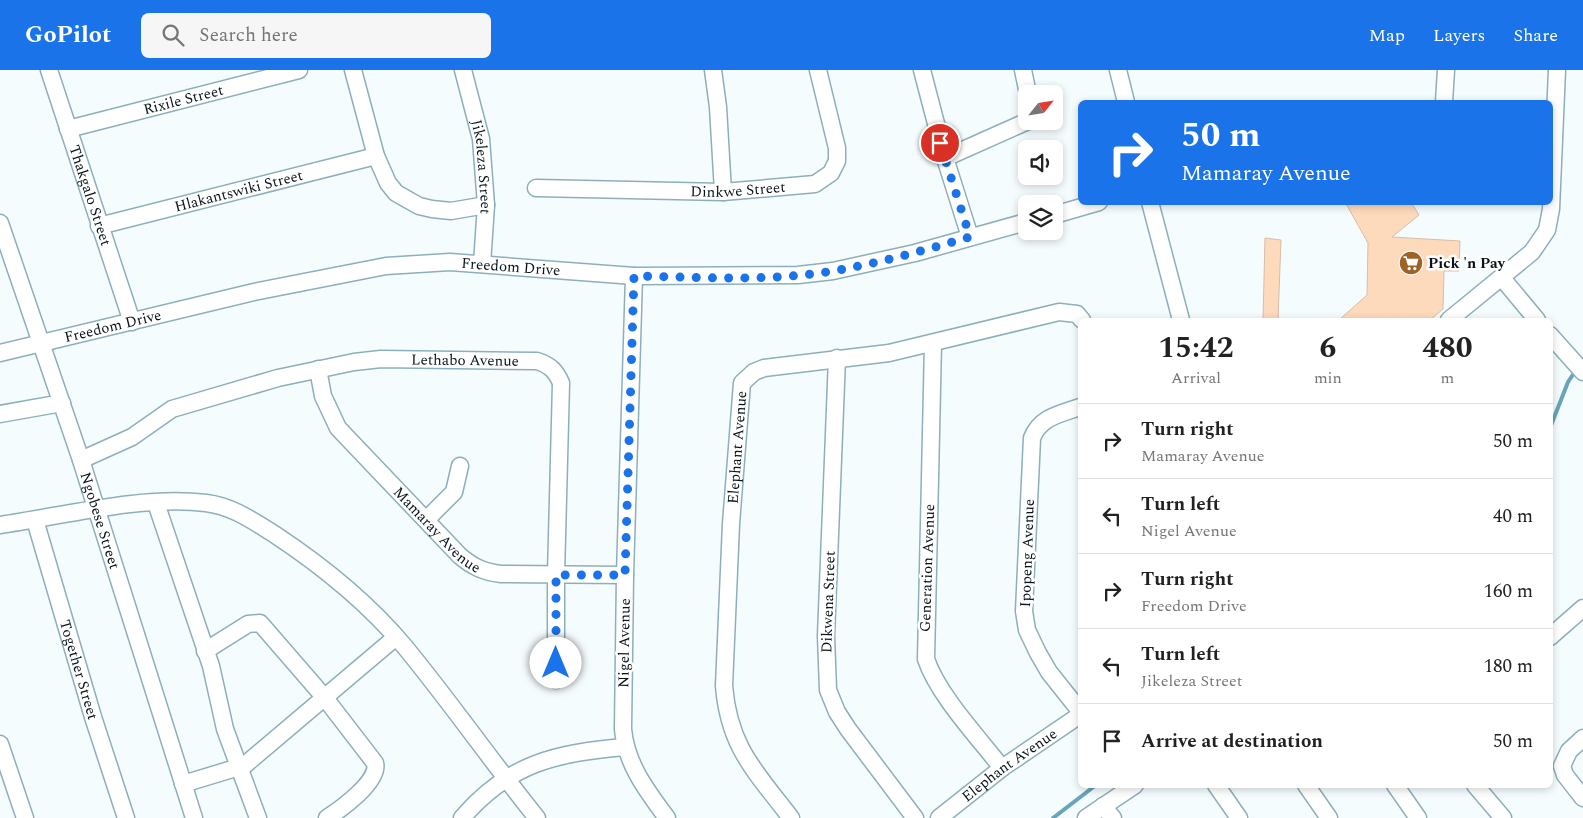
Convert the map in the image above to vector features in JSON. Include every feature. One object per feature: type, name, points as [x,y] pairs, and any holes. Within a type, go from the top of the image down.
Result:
[{"type":"street","name":"Thakgalo Street","points":[[49,70],[132,322]]},
{"type":"street","name":"Rixile Street","points":[[68,129],[299,70]]},
{"type":"street","points":[[353,70],[376,156],[388,183],[403,199],[419,206],[451,211],[486,204]]},
{"type":"street","name":"Jikeleza Street","points":[[462,70],[481,139],[486,204],[482,264]]},
{"type":"street","points":[[713,70],[718,107],[723,192]]},
{"type":"street","name":"Dinkwe Street","points":[[536,188],[723,192],[815,184],[831,174],[837,161],[837,148],[818,70]]},
{"type":"street","points":[[922,70],[945,158],[970,237]]},
{"type":"street","points":[[1022,70],[1026,85]]},
{"type":"street","points":[[1118,70],[1126,100]]},
{"type":"street","points":[[1444,100],[1446,70]]},
{"type":"street","points":[[1553,116],[1557,70]]},
{"type":"street","points":[[945,158],[1018,125]]},
{"type":"street","name":"Hlakantswiki Street","points":[[99,226],[376,156]]},
{"type":"street","points":[[1063,212],[1088,205]]},
{"type":"street","points":[[1151,205],[1180,318]]},
{"type":"street","points":[[1452,318],[1532,252],[1547,230],[1551,205]]},
{"type":"street","name":"Ngobese Street","points":[[0,223],[5,258],[42,344],[97,509],[194,818]]},
{"type":"street","name":"Freedom Drive","points":[[0,353],[350,271],[418,262],[482,264],[634,276],[760,277],[833,271],[914,253],[1018,224]]},
{"type":"street","name":"Nigel Avenue","points":[[634,276],[625,575],[625,747],[642,782],[668,818]]},
{"type":"street","points":[[1502,278],[1535,318]]},
{"type":"street","name":"Elephant Avenue","points":[[791,818],[743,755],[733,734],[726,712],[724,686],[729,571],[740,393],[746,377],[759,370],[837,358],[889,353],[1059,312],[1077,314],[1080,318]]},
{"type":"street","points":[[1553,339],[1583,372]]},
{"type":"street","name":"Generation Avenue","points":[[933,343],[926,659],[931,673],[940,687],[1002,768]]},
{"type":"street","name":"Dikwena Street","points":[[837,358],[826,636],[828,690],[837,712],[848,729],[915,818]]},
{"type":"street","name":"Lethabo Avenue","points":[[81,460],[132,437],[162,415],[185,404],[318,369],[381,359],[537,361],[552,367],[561,383],[556,575],[556,680]]},
{"type":"street","name":"Mamaray Avenue","points":[[318,369],[323,396],[338,428],[352,445],[427,519],[460,556],[479,569],[501,574],[625,575]]},
{"type":"street","points":[[0,414],[62,404]]},
{"type":"street","name":"Ipopeng Avenue","points":[[1078,408],[1045,420],[1035,430],[1032,438],[1023,591],[1027,630],[1049,672],[1078,708]]},
{"type":"street","points":[[427,519],[454,492],[460,466]]},
{"type":"street","points":[[156,503],[214,680],[224,729],[258,818]]},
{"type":"street","points":[[0,525],[97,509],[156,503],[205,503],[223,506],[242,515],[297,549],[316,564],[359,601],[396,637],[537,818]]},
{"type":"street","name":"Together Street","points":[[35,520],[93,717],[126,818]]},
{"type":"street","points":[[1553,634],[1583,608]]},
{"type":"street","points":[[205,651],[248,624],[257,622],[325,698],[371,757],[377,768],[372,779],[354,797],[327,818]]},
{"type":"street","points":[[183,784],[239,768],[396,637]]},
{"type":"street","name":"Elephant Avenue","points":[[939,818],[1002,768],[1078,716]]},
{"type":"street","points":[[1583,738],[1569,751],[1562,766],[1565,775],[1583,798]]},
{"type":"street","points":[[0,744],[25,818]]},
{"type":"street","points":[[462,818],[478,799],[506,778],[541,761],[563,754],[625,747]]},
{"type":"street","points":[[1086,818],[1108,812],[1132,788]]},
{"type":"street","points":[[1218,788],[1239,818]]},
{"type":"street","points":[[1308,788],[1329,818]]},
{"type":"street","points":[[1397,788],[1418,818]]},
{"type":"street","points":[[1478,788],[1503,818]]},
{"type":"building","points":[[1347,205],[1413,205],[1419,215],[1392,237],[1460,241],[1459,271],[1444,271],[1443,309],[1432,318],[1341,318],[1367,295],[1368,243]]},
{"type":"building","points":[[1265,238],[1281,240],[1278,318],[1263,318]]},
{"type":"waterway","points":[[1553,420],[1568,382],[1576,370]]},
{"type":"waterway","points":[[1053,818],[1092,788]]},
{"type":"place","name":"Pick 'n Pay","points":[[1411,263]]},
{"type":"route","points":[[556,663],[556,575],[625,575],[634,276],[760,277],[833,271],[914,253],[970,237],[940,143]]}]
